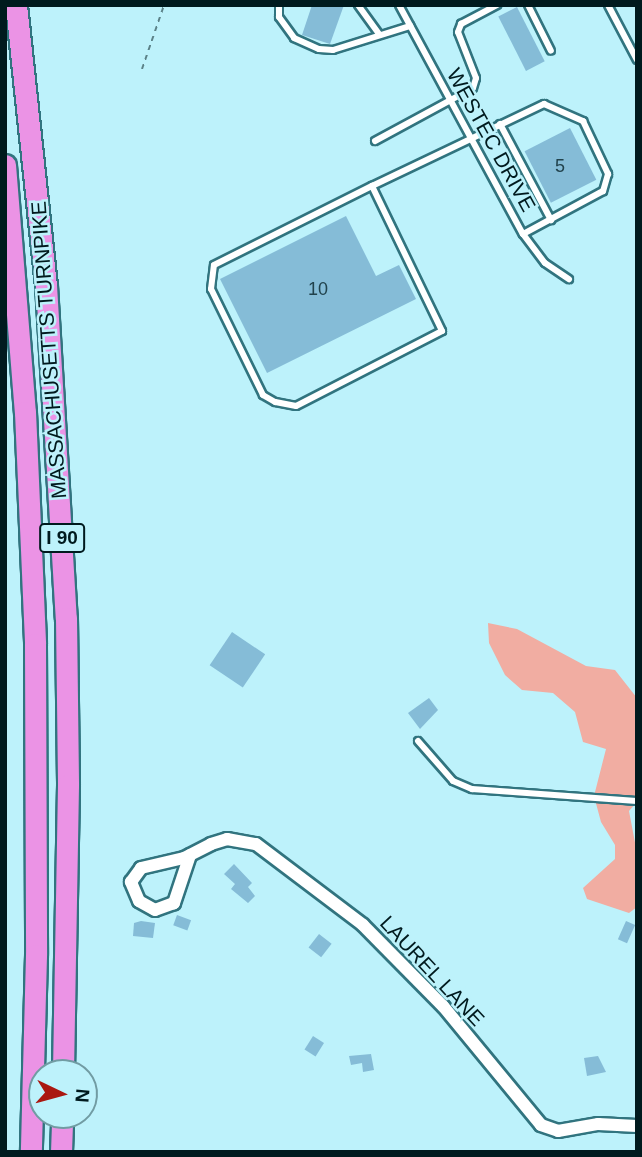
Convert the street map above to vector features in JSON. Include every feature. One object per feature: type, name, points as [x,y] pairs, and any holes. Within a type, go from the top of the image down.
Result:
[{"type":"highway","name":"MASSACHUSETTS TURNPIKE","points":[[16,5],[46,285],[65,605],[68,785],[62,1059]]},
{"type":"highway","name":"MASSACHUSETTS TURNPIKE","points":[[5,165],[26,439],[35,643],[36,955],[31,1152]]},
{"type":"highway","points":[[61,1152],[62,1129]]},
{"type":"street","name":"LAUREL LANE","points":[[190,855],[181,891],[169,907],[155,910],[139,901],[131,882],[136,871],[234,839],[271,852],[353,916],[443,1006],[541,1125],[558,1131],[598,1124],[637,1126]]},
{"type":"lane","points":[[279,5],[279,18],[294,38],[319,49],[333,50],[410,26]]},
{"type":"lane","points":[[358,5],[380,35]]},
{"type":"lane","name":"WESTEC DRIVE","points":[[399,5],[523,234],[545,264],[569,279]]},
{"type":"lane","points":[[375,141],[474,88],[477,78],[458,32],[461,24],[497,5]]},
{"type":"lane","points":[[528,5],[551,51]]},
{"type":"lane","points":[[608,5],[637,60]]},
{"type":"lane","points":[[372,186],[442,331],[296,406],[275,402],[263,395],[217,301],[211,271],[372,186],[544,104],[583,121],[608,174],[603,191],[523,234]]},
{"type":"lane","points":[[500,124],[551,220]]},
{"type":"lane","points":[[418,741],[453,781],[472,789],[637,801]]},
{"type":"path","points":[[142,69],[164,5]]},
{"type":"shaded area","points":[[488,623],[517,629],[586,666],[615,670],[637,698],[637,802],[629,811],[637,853],[637,907],[629,913],[587,899],[583,888],[615,859],[615,845],[601,822],[594,796],[606,749],[583,742],[575,712],[553,693],[522,690],[505,675],[489,643]]},
{"type":"building","points":[[312,5],[344,5],[330,44],[302,35]]},
{"type":"building","points":[[517,7],[545,61],[526,71],[498,17]]},
{"type":"building","points":[[570,128],[596,180],[551,203],[525,151]]},
{"type":"building","points":[[346,216],[376,276],[399,265],[416,299],[267,373],[220,279]]},
{"type":"building","points":[[232,632],[265,654],[243,688],[210,665]]},
{"type":"building","points":[[429,698],[438,710],[420,729],[408,713]]},
{"type":"building","points":[[234,864],[252,883],[248,887],[255,896],[248,903],[231,889],[235,884],[224,874]]},
{"type":"building","points":[[177,915],[191,920],[187,930],[173,925]]},
{"type":"building","points":[[626,921],[635,925],[627,943],[618,939]]},
{"type":"building","points":[[134,923],[155,923],[153,938],[133,936]]},
{"type":"building","points":[[319,934],[332,944],[321,957],[309,947]]},
{"type":"building","points":[[313,1036],[324,1043],[316,1056],[305,1050]]},
{"type":"building","points":[[371,1054],[374,1070],[363,1072],[362,1063],[351,1065],[349,1056]]},
{"type":"building","points":[[598,1056],[606,1072],[587,1076],[584,1058]]}]
